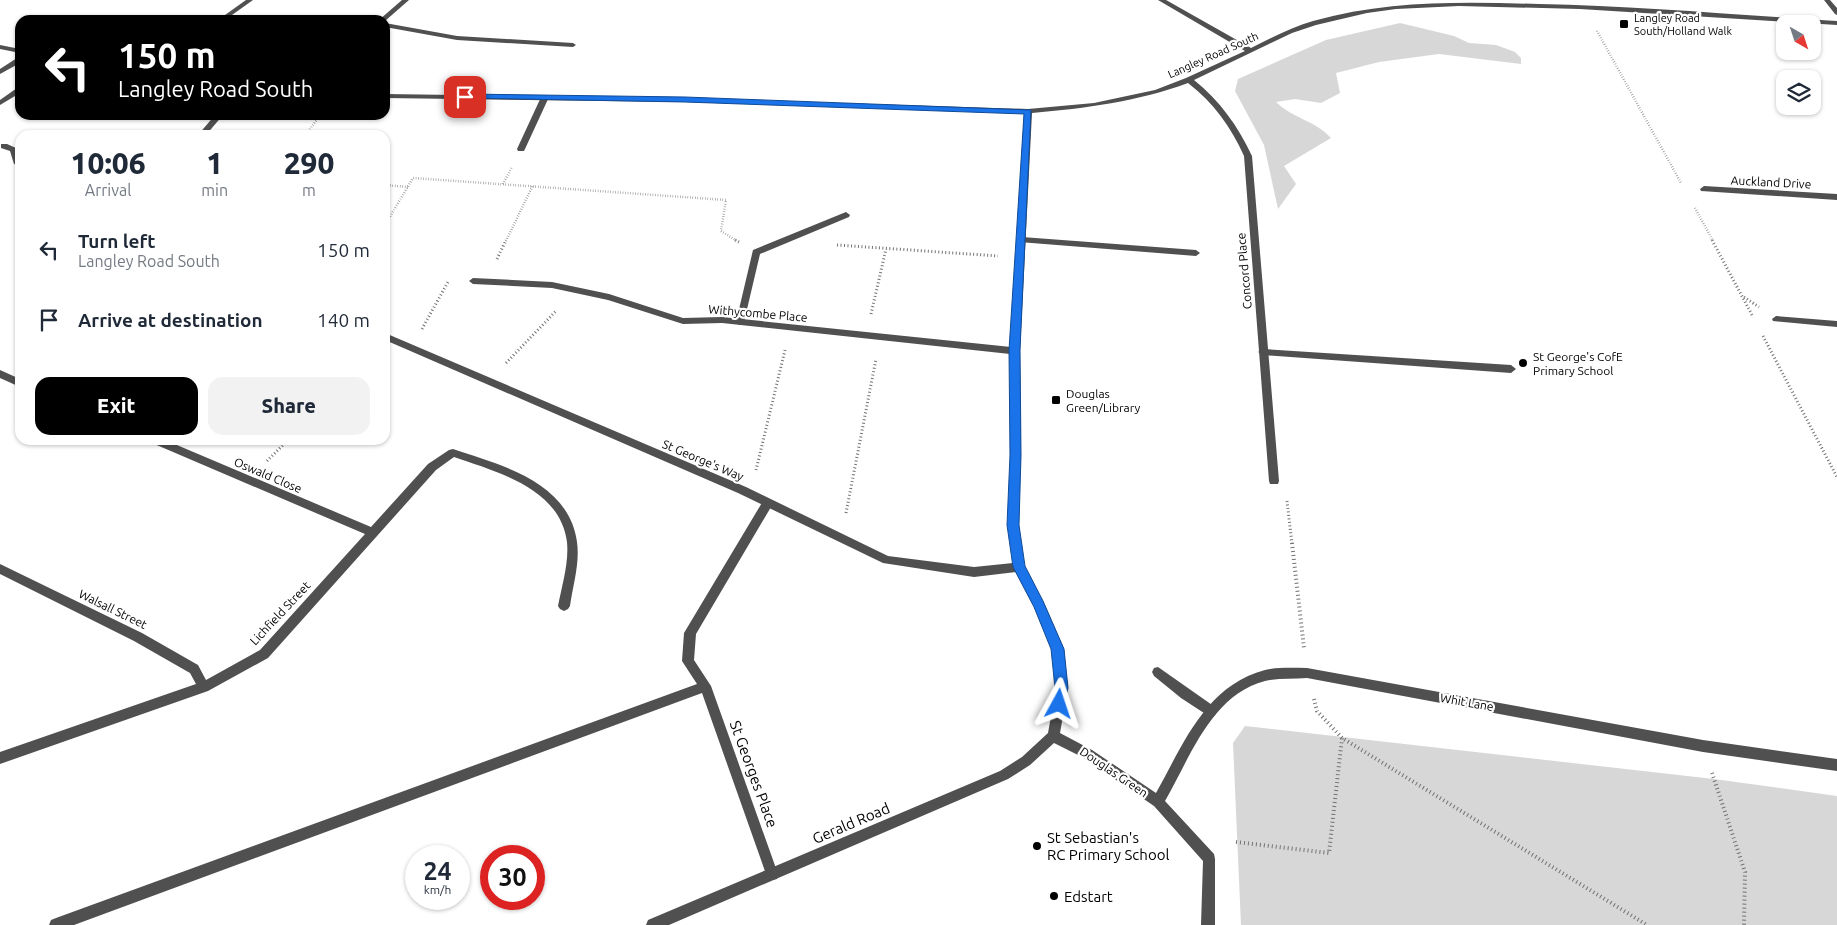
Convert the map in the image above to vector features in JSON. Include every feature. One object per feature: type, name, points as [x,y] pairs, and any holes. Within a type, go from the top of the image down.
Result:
[{"type":"street","points":[[228,15],[250,0]]},
{"type":"street","points":[[388,15],[406,0]]},
{"type":"street","points":[[1162,0],[1251,51]]},
{"type":"street","points":[[1827,0],[1837,13]]},
{"type":"street","name":"Langley Road South","points":[[390,96],[545,97],[1028,111],[1094,106],[1125,100],[1189,80],[1290,32],[1314,24],[1366,11],[1427,4],[1578,3],[1837,23]]},
{"type":"street","points":[[390,26],[457,38],[573,45]]},
{"type":"street","points":[[0,47],[15,50]]},
{"type":"street","points":[[0,72],[15,63]]},
{"type":"street","name":"Concord Place","points":[[1189,80],[1206,94],[1228,119],[1248,156],[1274,481]]},
{"type":"street","points":[[0,103],[15,93]]},
{"type":"street","points":[[521,149],[545,97]]},
{"type":"street","points":[[1028,111],[1015,350],[1016,455],[1013,525],[1019,567],[1039,604],[1058,649],[1062,688],[1053,736]]},
{"type":"street","points":[[206,130],[215,120]]},
{"type":"street","points":[[2,146],[13,150],[15,154]]},
{"type":"street","name":"Auckland Drive","points":[[1704,189],[1837,197]]},
{"type":"street","points":[[740,322],[756,252],[846,215]]},
{"type":"street","points":[[1022,240],[1196,253]]},
{"type":"street","name":"Withycombe Place","points":[[473,282],[552,285],[609,297],[683,321],[740,322],[1015,350]]},
{"type":"street","points":[[1776,319],[1837,324]]},
{"type":"street","name":"St George's Way","points":[[390,338],[488,382],[742,490],[767,504],[887,560],[974,572],[1019,567]]},
{"type":"street","points":[[1263,352],[1510,369]]},
{"type":"street","points":[[0,374],[15,381]]},
{"type":"street","name":"Oswald Close","points":[[167,445],[371,532]]},
{"type":"street","name":"Lichfield Street","points":[[0,758],[204,687],[264,654],[371,532],[432,467],[453,454],[522,478],[540,490],[556,506],[567,522],[572,541],[564,606]]},
{"type":"street","name":"St Georges Place","points":[[767,504],[690,633],[688,661],[704,686],[772,874]]},
{"type":"street","name":"Walsall Street","points":[[0,569],[138,637],[194,669],[204,687]]},
{"type":"street","points":[[1158,672],[1185,694],[1211,711]]},
{"type":"street","name":"Whit Lane","points":[[1158,802],[1202,720],[1237,688],[1264,676],[1307,673],[1703,746],[1837,766]]},
{"type":"street","points":[[56,925],[704,686]]},
{"type":"street","name":"Douglas Green","points":[[1053,736],[1088,754],[1158,802],[1209,859],[1208,925]]},
{"type":"street","name":"Gerald Road","points":[[653,925],[1004,775],[1026,761],[1053,736]]},
{"type":"path","points":[[1578,3],[1593,25],[1684,188]]},
{"type":"path","points":[[309,130],[317,120]]},
{"type":"path","points":[[390,217],[413,178],[715,198],[726,200],[720,230],[756,252]]},
{"type":"path","points":[[390,185],[408,186]]},
{"type":"path","points":[[486,282],[533,185]]},
{"type":"path","points":[[802,233],[809,244],[1021,258]]},
{"type":"path","points":[[867,335],[886,249]]},
{"type":"path","points":[[409,345],[419,333],[447,280],[473,282]]},
{"type":"path","points":[[488,382],[576,290]]},
{"type":"path","points":[[742,490],[756,472],[790,328]]},
{"type":"path","points":[[832,535],[847,510],[880,337]]},
{"type":"path","points":[[1274,481],[1286,490],[1307,673],[1317,711],[1342,738],[1647,925]]},
{"type":"path","points":[[1236,842],[1329,853],[1342,738]]},
{"type":"path","points":[[1703,746],[1745,872],[1744,925]]},
{"type":"shaded area","points":[[1400,23],[1454,36],[1469,43],[1496,45],[1515,52],[1521,58],[1521,64],[1439,54],[1379,62],[1336,73],[1340,93],[1321,103],[1295,99],[1276,102],[1289,112],[1318,127],[1331,138],[1284,166],[1296,184],[1278,209],[1264,145],[1235,91],[1238,79],[1326,40]]},
{"type":"shaded area","points":[[1245,726],[1714,779],[1837,796],[1837,925],[1241,925],[1233,743]]},
{"type":"place","name":"Langley Road South/Holland Walk","points":[[1624,24]]},
{"type":"place","name":"St George's CofE Primary School","points":[[1523,363]]},
{"type":"place","name":"Douglas Green/Library","points":[[1056,400]]},
{"type":"place","name":"St Sebastian's RC Primary School","points":[[1037,846]]},
{"type":"place","name":"Edstart","points":[[1054,896]]},
{"type":"route","points":[[465,97],[685,100],[1028,111],[1015,350],[1016,455],[1013,525],[1019,567],[1039,604],[1058,649],[1062,688],[1059,704]]}]
